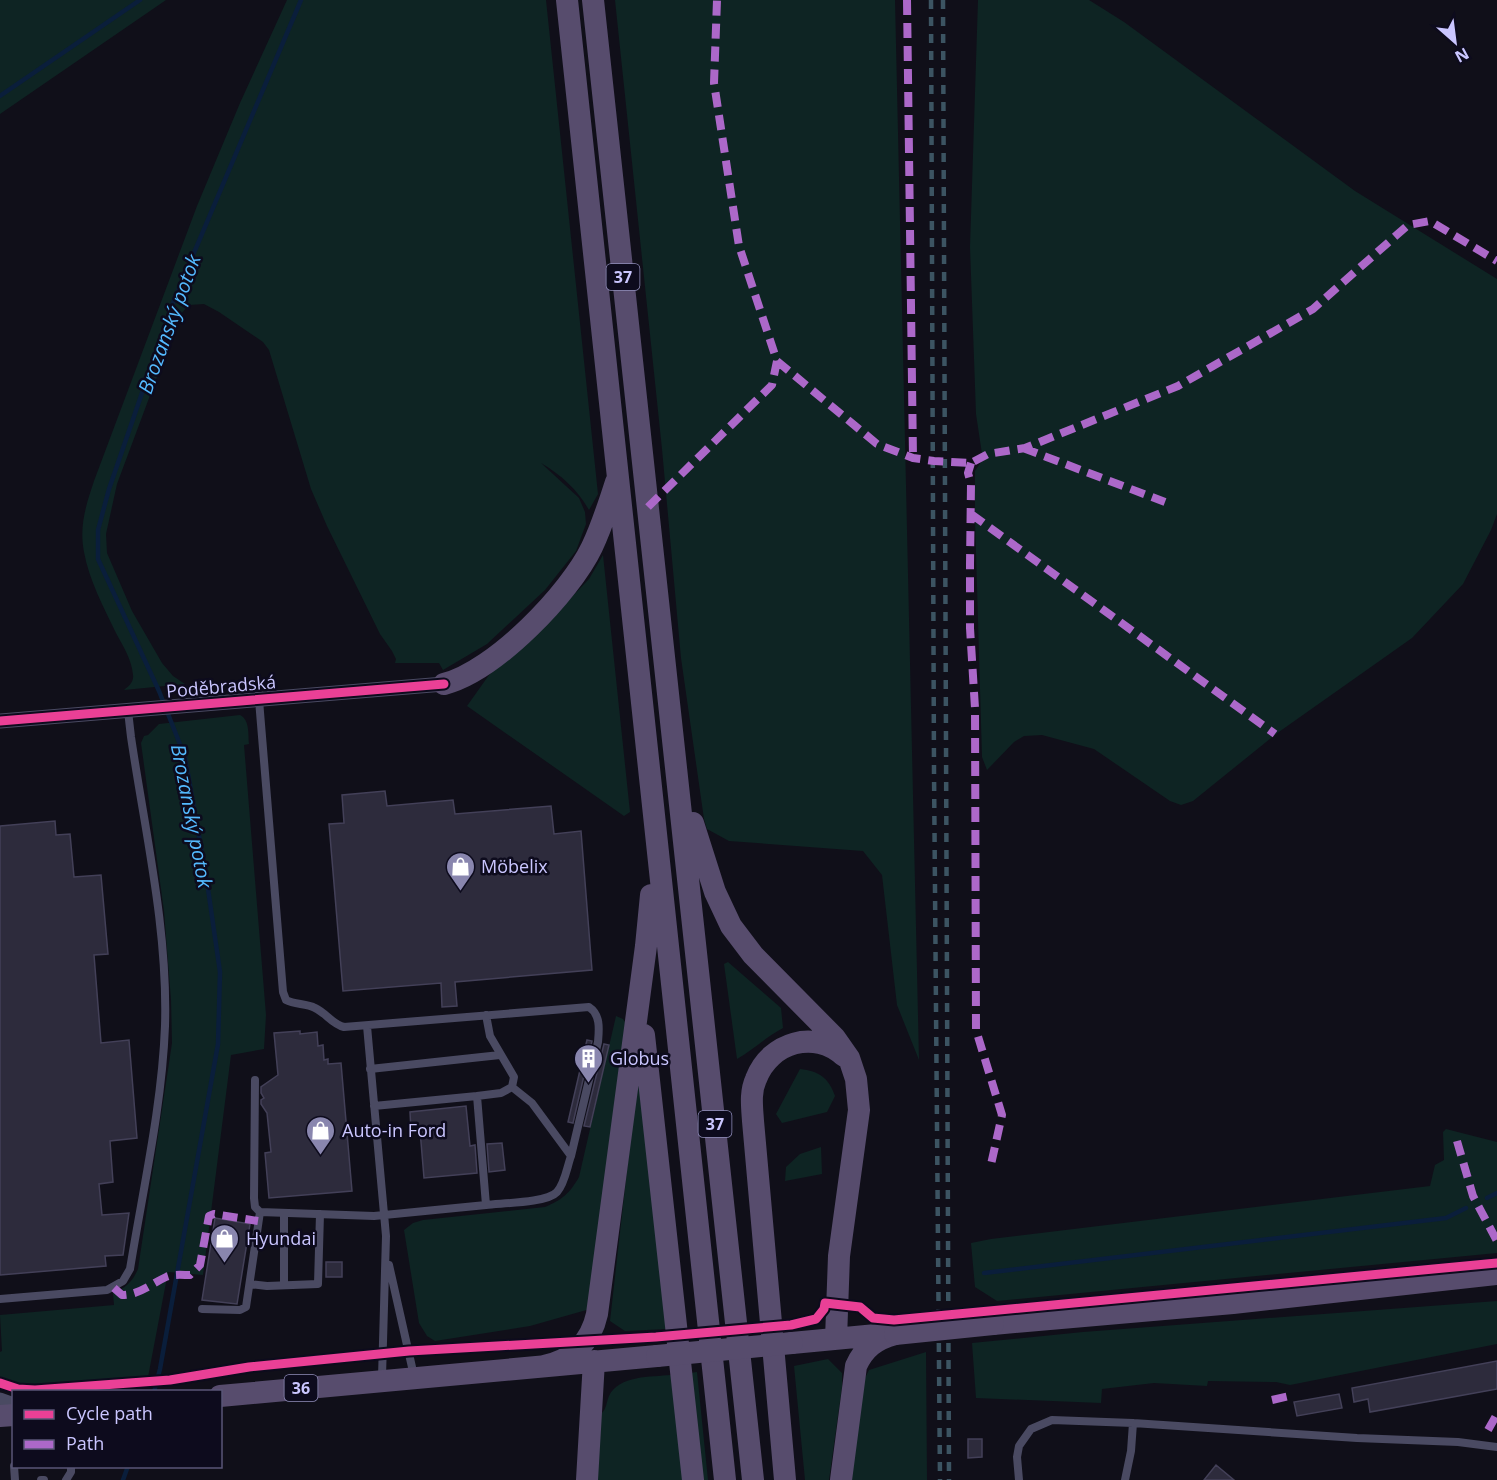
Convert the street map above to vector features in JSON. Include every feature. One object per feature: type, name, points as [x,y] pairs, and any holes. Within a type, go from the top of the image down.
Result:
[{"type":"main road","name":"37","points":[[567,0],[725,1480]]},
{"type":"main road","name":"37","points":[[593,0],[753,1480]]},
{"type":"main road","points":[[444,684],[463,678],[489,662],[560,596],[572,581],[592,547],[619,475]]},
{"type":"main road","points":[[677,768],[715,892],[731,926],[753,956],[835,1038],[849,1058],[856,1078],[859,1110],[839,1256],[836,1339]]},
{"type":"main road","points":[[544,1366],[561,1361],[576,1352],[587,1340],[596,1321],[640,997],[655,837]]},
{"type":"main road","points":[[640,997],[693,1480]]},
{"type":"main road","points":[[784,1480],[753,1120],[753,1088],[761,1068],[775,1052],[784,1046],[803,1041],[824,1043],[833,1048],[843,1055],[856,1078]]},
{"type":"main road","name":"36","points":[[222,1396],[895,1334],[1497,1274]]},
{"type":"main road","name":"36","points":[[1432,1282],[1497,1282]]},
{"type":"main road","points":[[841,1480],[856,1366],[871,1344],[880,1338],[895,1334]]},
{"type":"main road","points":[[588,1480],[594,1361]]},
{"type":"main road","points":[[544,1366],[574,1379],[586,1394],[591,1406]]},
{"type":"street","name":"Poděbradská","points":[[0,722],[444,684]]},
{"type":"lane","points":[[255,1080],[254,1198],[255,1208],[260,1212],[384,1215],[542,1199],[553,1196],[563,1182],[598,1042],[599,1024],[595,1011],[590,1007],[367,1026],[339,1025],[318,1009],[288,1002],[284,997],[259,699]]},
{"type":"lane","points":[[0,1299],[107,1290],[123,1281],[130,1269],[160,1089],[165,1023],[163,964],[157,905],[128,711]]},
{"type":"lane","points":[[374,1106],[501,1093],[512,1086],[514,1077],[490,1036],[486,1015]]},
{"type":"lane","points":[[367,1026],[386,1236],[392,1277],[415,1378]]},
{"type":"lane","points":[[370,1069],[500,1055]]},
{"type":"lane","points":[[512,1086],[532,1103],[571,1156]]},
{"type":"lane","points":[[477,1096],[486,1205]]},
{"type":"lane","points":[[202,1309],[244,1309],[247,1305],[260,1212]]},
{"type":"lane","points":[[284,1213],[284,1285]]},
{"type":"lane","points":[[250,1284],[318,1284],[320,1214]]},
{"type":"lane","points":[[382,1381],[386,1236]]},
{"type":"lane","points":[[1019,1480],[1017,1457],[1019,1446],[1031,1429],[1042,1423],[1062,1420],[1458,1442],[1497,1447]]},
{"type":"lane","points":[[1125,1480],[1131,1451],[1133,1423]]},
{"type":"green space","points":[[0,0],[166,0],[0,114]]},
{"type":"green space","points":[[287,0],[546,0],[598,494],[589,510],[568,483],[541,463],[579,498],[585,512],[586,524],[576,551],[545,590],[487,644],[443,670],[439,663],[395,663],[396,659],[380,634],[311,489],[269,350],[263,342],[219,312],[204,304],[189,305],[180,315],[117,484],[106,534],[107,553],[132,611],[162,663],[173,676],[185,684],[124,690],[132,682],[131,664],[89,573],[82,533],[86,507],[197,206],[240,103]]},
{"type":"green space","points":[[615,0],[895,0],[919,1060],[897,1005],[882,875],[863,851],[729,841],[707,829],[704,819],[681,658],[662,449]]},
{"type":"green space","points":[[978,0],[1089,0],[1124,22],[1355,191],[1497,279],[1497,514],[1463,584],[1412,638],[1276,734],[1193,801],[1181,805],[1170,801],[1094,749],[1042,735],[1024,736],[1014,742],[987,770],[982,757],[975,471],[981,462],[982,454],[976,414],[970,247]]},
{"type":"green space","points":[[603,555],[630,812],[624,816],[467,706],[489,675],[589,579]]},
{"type":"green space","points":[[240,715],[247,724],[249,744],[244,745],[266,1015],[264,1049],[231,1055],[203,1275],[168,1272],[148,1377],[31,1387],[8,1382],[0,1378],[0,1352],[2,1351],[0,1315],[114,1305],[113,1293],[128,1284],[138,1269],[172,1043],[164,911],[141,743],[144,736],[159,724]]},
{"type":"green space","points":[[728,962],[781,1008],[783,1028],[737,1059],[724,964]]},
{"type":"green space","points":[[616,1016],[623,1019],[627,1025],[590,1309],[530,1326],[435,1341],[427,1336],[419,1323],[404,1230],[413,1223],[423,1220],[545,1207],[569,1192],[579,1177]]},
{"type":"green space","points":[[639,1064],[667,1329],[625,1331],[610,1321]]},
{"type":"green space","points":[[800,1069],[822,1076],[830,1084],[835,1096],[827,1112],[782,1123],[776,1114]]},
{"type":"green space","points":[[1446,1129],[1497,1142],[1497,1253],[997,1301],[975,1287],[971,1243],[1430,1186],[1435,1165],[1444,1160],[1443,1132]]},
{"type":"green space","points":[[821,1147],[822,1174],[785,1181],[786,1167],[800,1154]]},
{"type":"green space","points":[[1497,1301],[1497,1344],[1290,1385],[1276,1382],[1208,1381],[1207,1386],[1154,1383],[1102,1389],[1101,1403],[976,1398],[972,1343],[1083,1332]]},
{"type":"green space","points":[[926,1352],[927,1480],[850,1480],[862,1384],[869,1370]]},
{"type":"green space","points":[[828,1359],[842,1373],[829,1480],[805,1480],[794,1366]]},
{"type":"green space","points":[[697,1372],[708,1480],[701,1480],[690,1373]]},
{"type":"green space","points":[[671,1375],[683,1480],[597,1480],[601,1414],[609,1396],[620,1384],[636,1378]]},
{"type":"building","name":"Möbelix","points":[[385,791],[387,806],[453,800],[455,814],[551,806],[554,834],[581,831],[592,970],[455,982],[457,1006],[442,1007],[441,983],[343,991],[329,824],[344,823],[342,795]]},
{"type":"building","points":[[55,821],[56,835],[70,834],[74,877],[101,875],[108,954],[94,955],[101,1043],[129,1040],[137,1138],[110,1141],[113,1182],[99,1184],[102,1215],[129,1213],[123,1255],[105,1256],[106,1266],[0,1275],[0,826]]},
{"type":"building","points":[[300,1031],[300,1034],[317,1032],[318,1046],[323,1045],[324,1060],[328,1059],[328,1064],[341,1063],[352,1191],[269,1198],[265,1153],[271,1152],[267,1113],[261,1104],[264,1098],[261,1087],[278,1075],[274,1033]]},
{"type":"building","points":[[587,1040],[592,1041],[573,1123],[568,1122]]},
{"type":"building","points":[[604,1044],[609,1045],[590,1127],[584,1126]]},
{"type":"building","points":[[466,1106],[470,1146],[475,1145],[477,1173],[424,1178],[420,1130],[411,1131],[410,1112]]},
{"type":"building","points":[[502,1143],[505,1170],[489,1172],[487,1144]]},
{"type":"building","points":[[215,1218],[250,1224],[237,1304],[202,1300]]},
{"type":"building","points":[[326,1262],[342,1262],[342,1277],[326,1277]]},
{"type":"building","points":[[1497,1361],[1497,1389],[1370,1412],[1368,1399],[1354,1402],[1352,1388]]},
{"type":"building","points":[[1339,1394],[1342,1408],[1297,1416],[1294,1402]]},
{"type":"building","points":[[968,1439],[982,1439],[982,1457],[968,1458]]},
{"type":"building","points":[[1216,1465],[1234,1480],[1204,1480]]},
{"type":"waterway","points":[[0,96],[140,0]]},
{"type":"waterway","name":"Brozanský potok","points":[[155,1390],[218,1044],[220,972],[185,757],[159,691],[98,559],[98,530],[109,489],[174,300],[301,0]]},
{"type":"waterway","points":[[1487,1198],[1497,1193]]},
{"type":"waterway","points":[[984,1273],[1446,1218],[1466,1208]]},
{"type":"waterway","name":"Brozanský potok","points":[[123,1480],[127,1468]]},
{"type":"railway","points":[[931,0],[940,1480]]},
{"type":"railway","points":[[943,0],[949,1480]]},
{"type":"marked path","points":[[648,507],[772,385],[777,361],[739,246],[714,83],[717,0]]},
{"type":"marked path","points":[[907,0],[913,458]]},
{"type":"marked path","points":[[777,361],[877,444],[913,458],[971,463],[988,454],[1025,448],[1178,386],[1313,309],[1408,225],[1430,221],[1497,261]]},
{"type":"marked path","points":[[1023,448],[1165,502]]},
{"type":"marked path","points":[[971,463],[968,473],[971,484],[970,628],[975,708],[976,1030],[1002,1115],[990,1169]]},
{"type":"marked path","points":[[971,514],[1275,734]]},
{"type":"marked path","points":[[1457,1141],[1473,1196],[1497,1241]]},
{"type":"marked path","points":[[114,1288],[122,1295],[128,1295],[168,1276],[190,1275],[200,1265],[209,1216],[214,1214],[258,1221]]},
{"type":"marked path","points":[[1272,1400],[1294,1395]]},
{"type":"marked path","points":[[1488,1430],[1497,1414]]},
{"type":"cycle path","points":[[0,721],[444,684]]},
{"type":"cycle path","points":[[0,1383],[18,1389],[35,1390],[170,1380],[249,1367],[409,1351],[656,1337],[791,1325],[816,1319],[824,1309],[825,1303],[860,1307],[873,1318],[894,1320],[1497,1263]]},
{"type":"place","name":"Möbelix","points":[[460,892]]},
{"type":"place","name":"Globus","points":[[589,1084]]},
{"type":"place","name":"Auto-in Ford","points":[[321,1156]]},
{"type":"place","name":"Hyundai","points":[[225,1264]]}]
